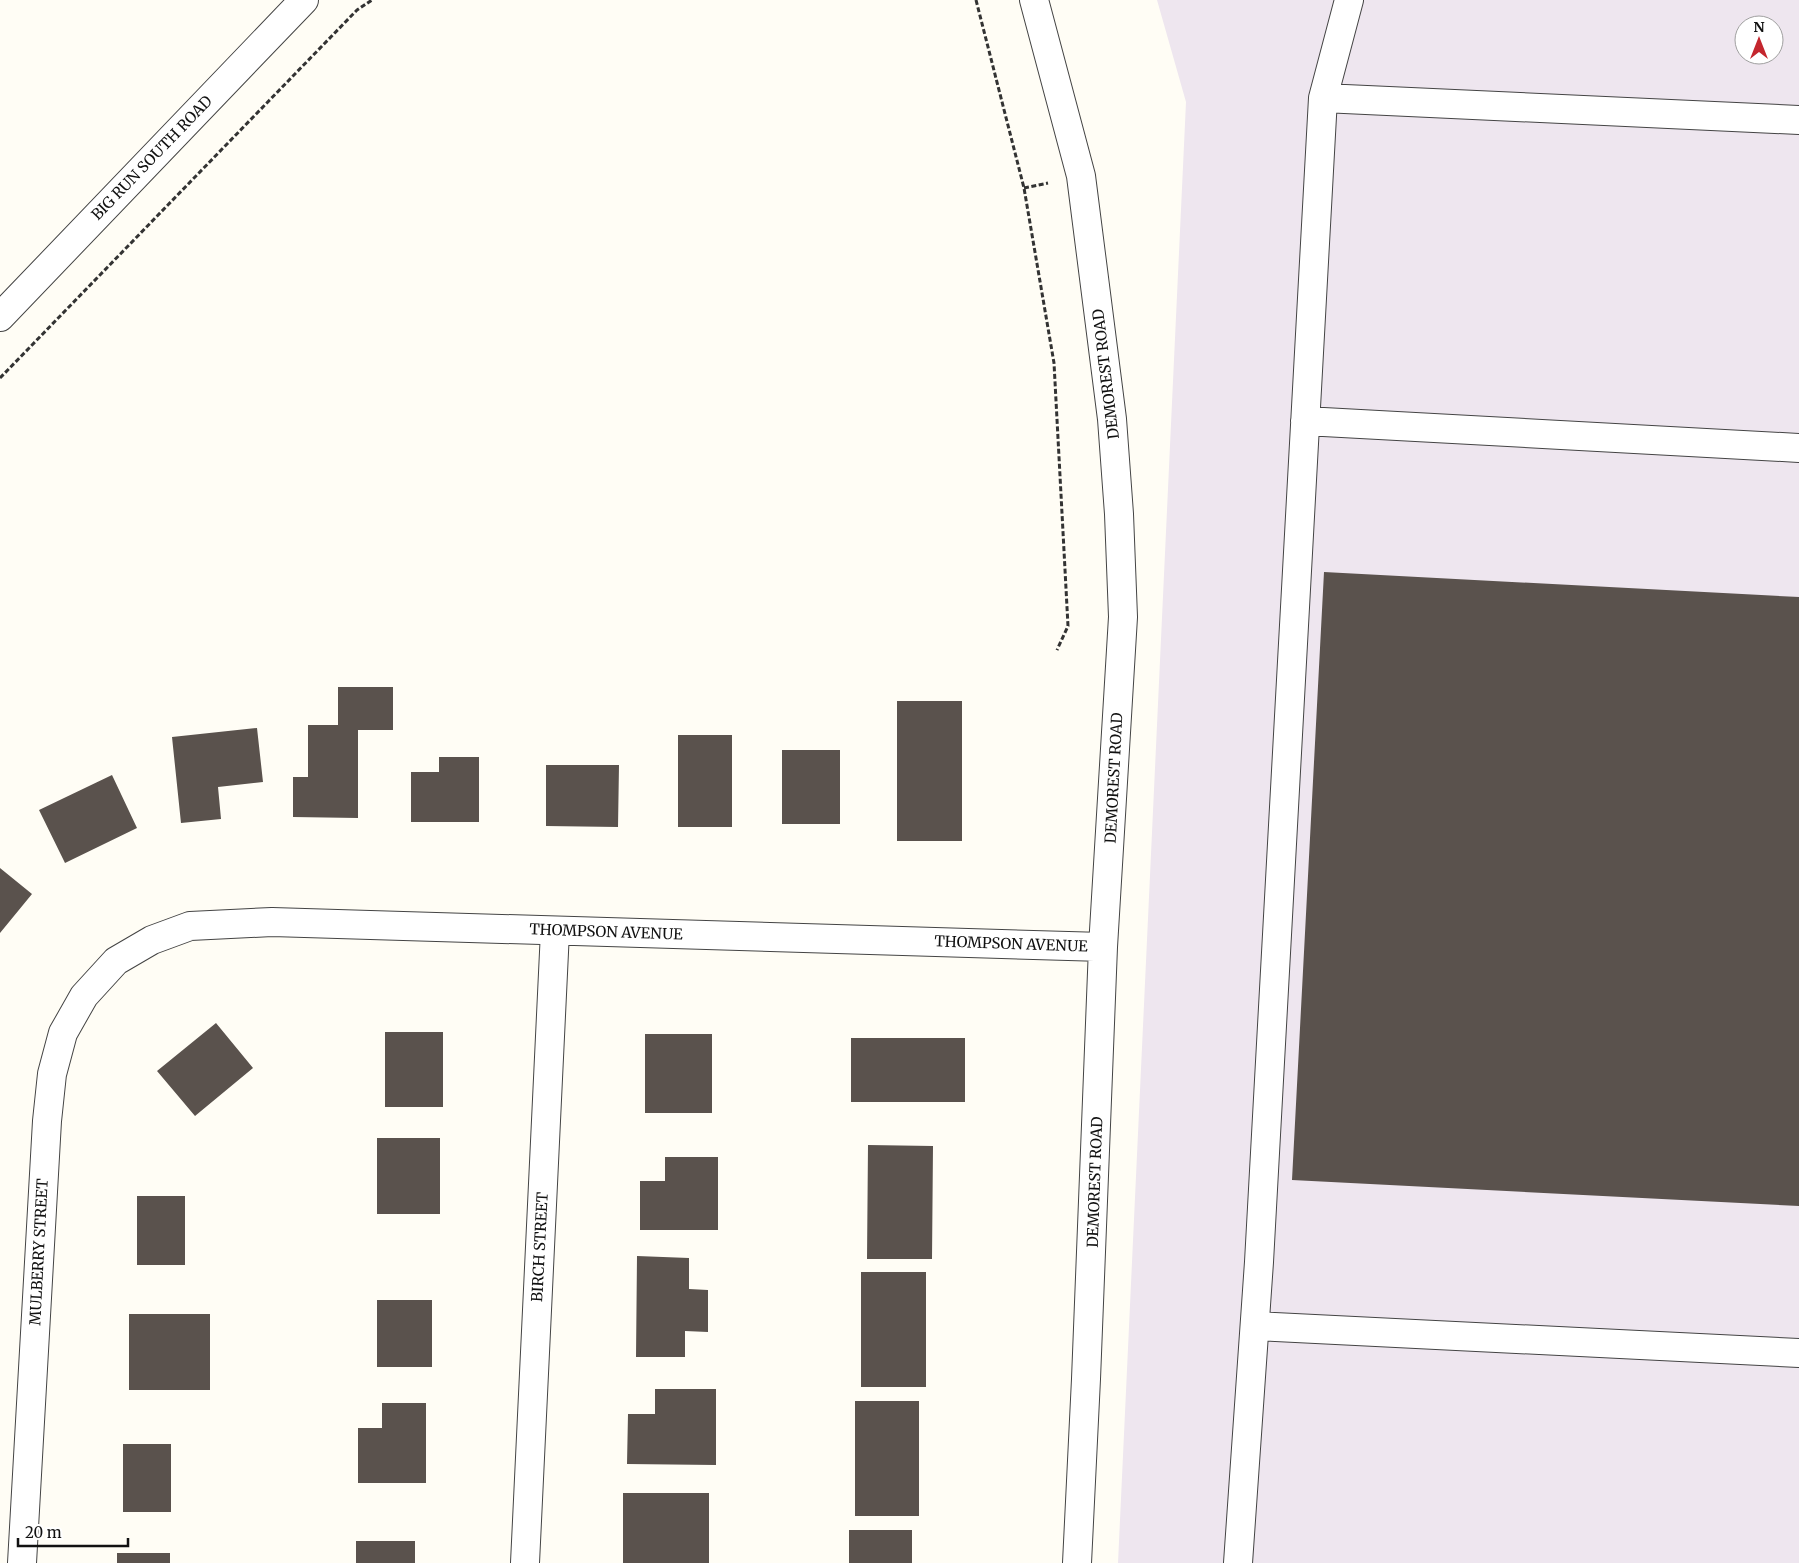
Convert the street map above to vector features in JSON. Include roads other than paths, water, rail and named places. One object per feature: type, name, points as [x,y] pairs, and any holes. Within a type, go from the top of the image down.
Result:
[{"type":"street","name":"BIG RUN SOUTH ROAD","points":[[0,317],[304,0]]},
{"type":"street","name":"DEMOREST ROAD","points":[[1034,0],[1081,176],[1112,419],[1123,617],[1103,947],[1090,1303],[1077,1563]]},
{"type":"street","points":[[1238,1563],[1255,1326],[1323,98],[1349,0]]},
{"type":"street","points":[[1323,98],[1799,120]]},
{"type":"street","points":[[1305,420],[1799,448]]},
{"type":"street","name":"THOMPSON AVENUE","points":[[116,960],[152,940],[190,926],[272,922],[1103,947]]},
{"type":"street","name":"BIRCH STREET","points":[[525,1563],[555,931]]},
{"type":"street","name":"MULBERRY STREET","points":[[22,1563],[46,1131],[52,1074],[63,1033],[84,996],[116,960]]},
{"type":"street","points":[[1255,1326],[1799,1353]]}]
